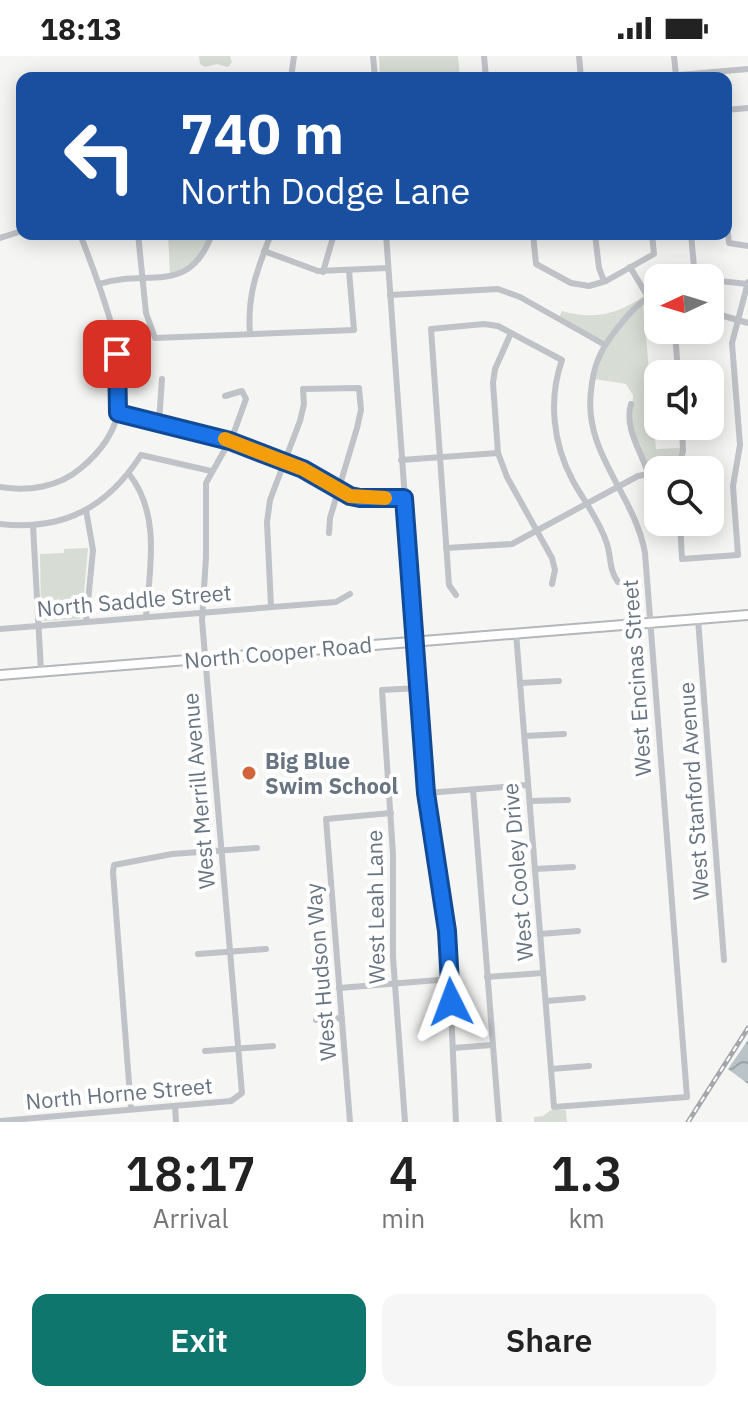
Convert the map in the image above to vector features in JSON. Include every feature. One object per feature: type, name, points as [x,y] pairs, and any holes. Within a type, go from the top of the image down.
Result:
[{"type":"main road","name":"North Cooper Road","points":[[0,675],[748,615]]},
{"type":"street","points":[[721,72],[748,69]]},
{"type":"street","points":[[0,487],[34,488],[75,474],[96,455],[118,413],[114,334],[82,240]]},
{"type":"street","points":[[138,240],[146,313],[155,338],[354,330],[349,271]]},
{"type":"street","points":[[99,284],[113,280],[173,276],[194,267],[209,240]]},
{"type":"street","points":[[250,334],[250,292],[269,240]]},
{"type":"street","points":[[323,272],[332,240]]},
{"type":"street","points":[[386,240],[426,793],[447,931],[451,979],[456,1122]]},
{"type":"street","points":[[534,240],[536,264],[580,286],[604,281],[654,254],[653,240]]},
{"type":"street","points":[[596,240],[604,281]]},
{"type":"street","points":[[692,240],[694,264]]},
{"type":"street","points":[[729,240],[729,243],[748,246]]},
{"type":"street","points":[[264,251],[323,272],[388,268]]},
{"type":"street","points":[[630,267],[644,290]]},
{"type":"street","points":[[681,536],[682,559],[738,555],[733,486],[740,445],[732,343],[748,283],[724,281]]},
{"type":"street","points":[[390,295],[498,289],[520,297],[605,345]]},
{"type":"street","name":"West Encinas Street","points":[[554,1107],[687,1097],[643,542],[602,459],[590,421],[596,362],[621,323],[644,301]]},
{"type":"street","points":[[724,318],[748,323]]},
{"type":"street","points":[[456,595],[449,585],[431,329],[484,324],[498,326],[562,360],[554,394],[557,437],[571,477],[607,542],[611,572],[618,582]]},
{"type":"street","points":[[511,333],[500,355],[493,383],[498,453],[507,477],[552,558],[555,570],[552,584]]},
{"type":"street","points":[[159,422],[162,379]]},
{"type":"street","points":[[271,607],[267,522],[270,500],[300,421],[303,389],[359,388],[361,410],[330,518],[329,533]]},
{"type":"street","name":"West Merrill Avenue","points":[[225,396],[237,391],[244,394],[246,399],[230,441],[211,471],[204,498],[206,557],[202,612],[219,851],[239,1048],[242,1088],[239,1097]]},
{"type":"street","points":[[631,404],[628,414],[631,431],[644,463]]},
{"type":"street","points":[[118,413],[230,441],[303,469],[338,490],[360,498],[404,498]]},
{"type":"street","points":[[401,460],[498,453]]},
{"type":"street","points":[[0,524],[33,526],[59,521],[86,510],[114,490],[141,455],[211,471]]},
{"type":"street","points":[[129,474],[144,495],[148,513],[151,551],[146,616]]},
{"type":"street","points":[[446,548],[512,544],[644,475]]},
{"type":"street","points":[[86,510],[93,550],[86,622]]},
{"type":"street","points":[[33,526],[41,671]]},
{"type":"street","name":"North Saddle Street","points":[[0,629],[336,602],[350,594]]},
{"type":"street","name":"West Stanford Avenue","points":[[698,619],[724,960]]},
{"type":"street","name":"West Cooley Drive","points":[[516,633],[554,1107]]},
{"type":"street","points":[[520,683],[559,681]]},
{"type":"street","name":"West Leah Lane","points":[[405,1122],[395,984],[391,813],[382,690],[418,688]]},
{"type":"street","points":[[525,736],[564,734]]},
{"type":"street","points":[[426,793],[528,785]]},
{"type":"street","points":[[473,790],[499,1122]]},
{"type":"street","points":[[530,801],[568,800]]},
{"type":"street","name":"West Hudson Way","points":[[350,1122],[326,819],[391,813]]},
{"type":"street","points":[[131,1109],[114,865],[172,854],[257,848]]},
{"type":"street","points":[[535,869],[573,867]]},
{"type":"street","points":[[540,934],[578,931]]},
{"type":"street","points":[[198,954],[266,949]]},
{"type":"street","points":[[487,977],[543,973]]},
{"type":"street","points":[[339,988],[451,979]]},
{"type":"street","points":[[546,1001],[583,998]]},
{"type":"street","points":[[316,1020],[342,1018]]},
{"type":"street","points":[[453,1048],[492,1045]]},
{"type":"street","points":[[205,1051],[273,1046]]},
{"type":"street","points":[[551,1069],[589,1066]]},
{"type":"street","name":"North Horne Street","points":[[0,1121],[52,1119],[231,1101],[239,1097]]},
{"type":"street","points":[[175,1106],[176,1122]]},
{"type":"shaded area","points":[[199,56],[230,56],[232,62],[228,67],[217,64],[205,67],[200,64]]},
{"type":"shaded area","points":[[379,56],[458,56],[459,72],[380,72]]},
{"type":"shaded area","points":[[168,240],[209,240],[201,257],[170,276]]},
{"type":"shaded area","points":[[644,296],[644,344],[647,344],[648,360],[644,360],[644,440],[655,440],[656,449],[681,448],[679,456],[644,458],[632,429],[633,395],[626,384],[595,379],[605,347],[558,320],[562,311],[595,315],[624,308]]},
{"type":"shaded area","points":[[88,548],[82,616],[79,619],[44,621],[41,619],[40,554]]},
{"type":"shaded area","points":[[551,1110],[566,1110],[567,1122],[534,1122],[534,1117],[543,1116]]},
{"type":"water","points":[[748,1040],[748,1084],[728,1069]]},
{"type":"railway","points":[[688,1122],[748,1028]]},
{"type":"slow traffic","points":[[225,439],[303,469],[350,496],[385,498]]},
{"type":"place","name":"Big Blue Swim School","points":[[249,773]]},
{"type":"route","points":[[117,354],[118,413],[230,441],[303,469],[350,496],[404,498],[426,793],[447,931],[451,1002]]}]
